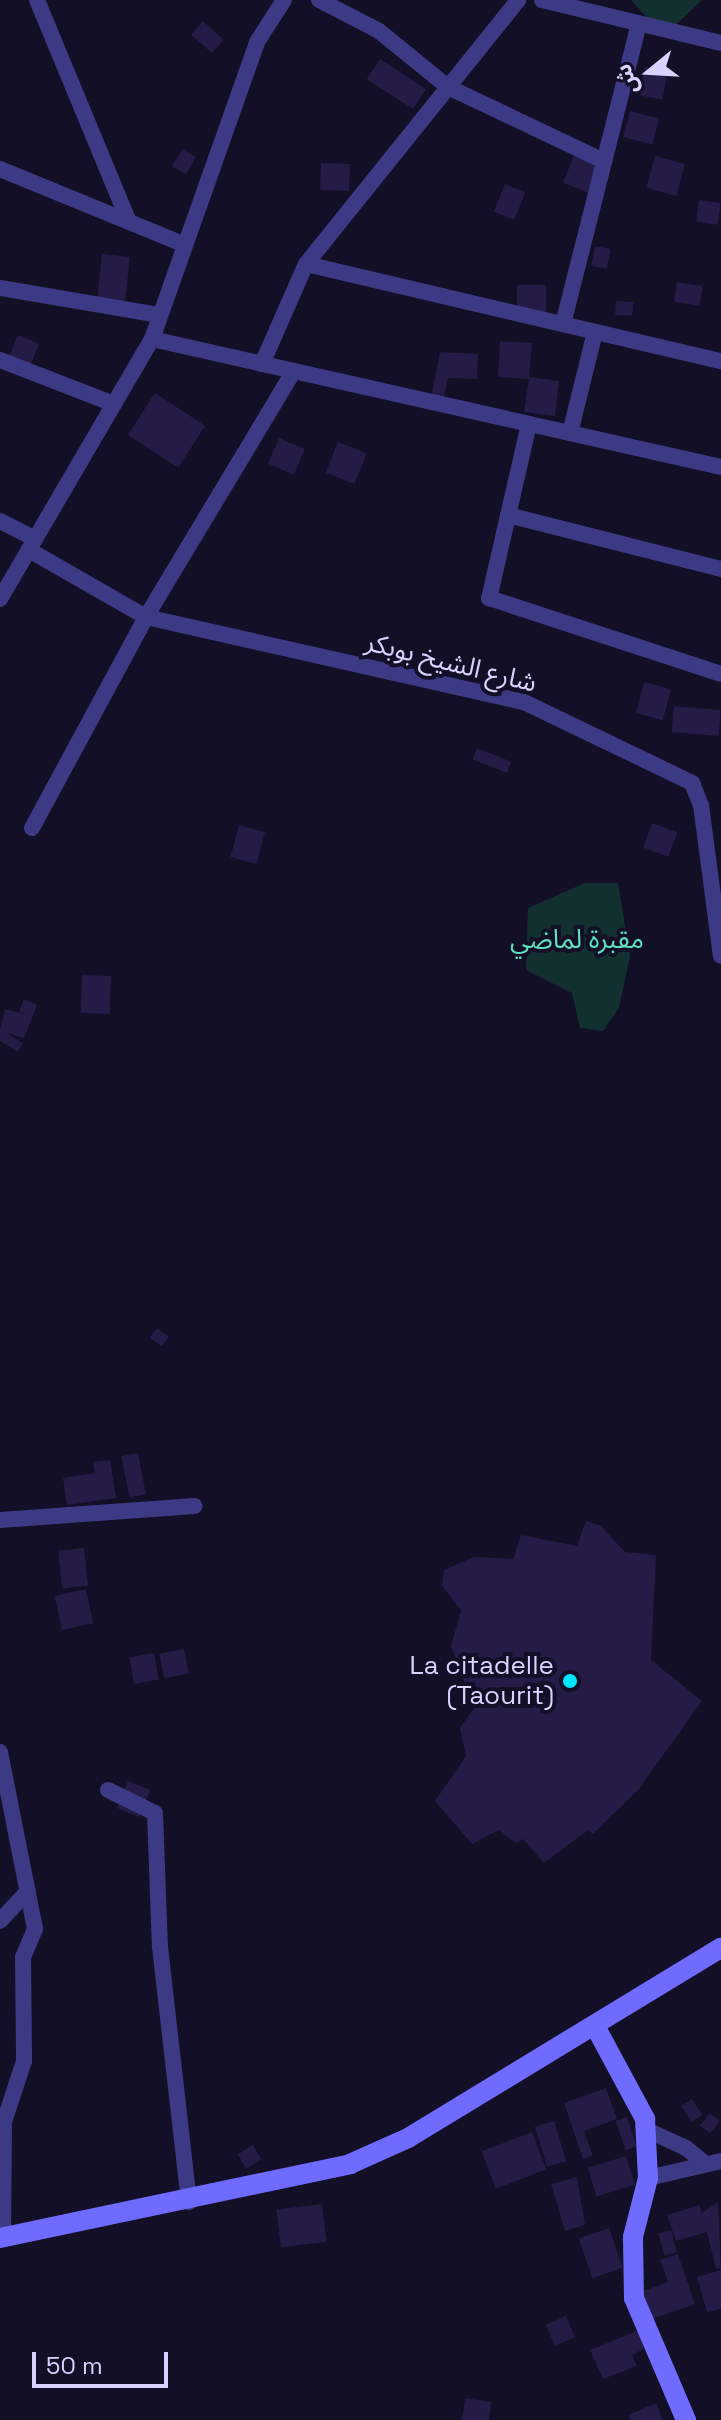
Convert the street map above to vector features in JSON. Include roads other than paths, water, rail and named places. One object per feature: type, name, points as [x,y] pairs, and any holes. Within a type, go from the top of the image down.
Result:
[{"type":"street","points":[[37,0],[129,222]]},
{"type":"street","points":[[0,599],[152,339],[257,42],[284,0]]},
{"type":"street","points":[[319,0],[379,31],[448,87],[604,161]]},
{"type":"street","points":[[262,364],[306,264],[518,0]]},
{"type":"street","points":[[542,0],[721,43]]},
{"type":"street","points":[[563,324],[639,23]]},
{"type":"street","points":[[0,169],[185,245]]},
{"type":"street","points":[[306,264],[721,361]]},
{"type":"street","points":[[0,288],[160,315]]},
{"type":"street","points":[[570,433],[595,332]]},
{"type":"street","points":[[152,339],[721,467]]},
{"type":"street","points":[[0,360],[114,404]]},
{"type":"street","points":[[32,828],[146,617],[294,371]]},
{"type":"street","points":[[529,424],[489,598],[721,674]]},
{"type":"street","points":[[508,515],[721,569]]},
{"type":"street","name":"شارع الشيخ بوبكر","points":[[0,521],[146,617],[524,702],[692,783],[701,805],[720,952]]},
{"type":"street","points":[[0,1520],[194,1506]]},
{"type":"street","points":[[1,1764],[35,1929],[23,1957],[24,2061],[4,2122],[1,2238],[189,2202],[350,2164],[408,2138],[721,1948]]},
{"type":"street","points":[[108,1790],[155,1813],[160,1947],[189,2202]]},
{"type":"street","points":[[0,1921],[28,1891]]},
{"type":"street","points":[[595,2026],[647,2130],[648,2178],[633,2237],[634,2298],[686,2420]]},
{"type":"street","points":[[647,2130],[686,2148],[703,2162]]},
{"type":"street","points":[[648,2178],[703,2162],[721,2161]]},
{"type":"place","name":"La citadelle (Taourit)","points":[[570,1681]]},
{"type":"park label","name":"مقبرة لماضي","points":[[577,940]]}]
